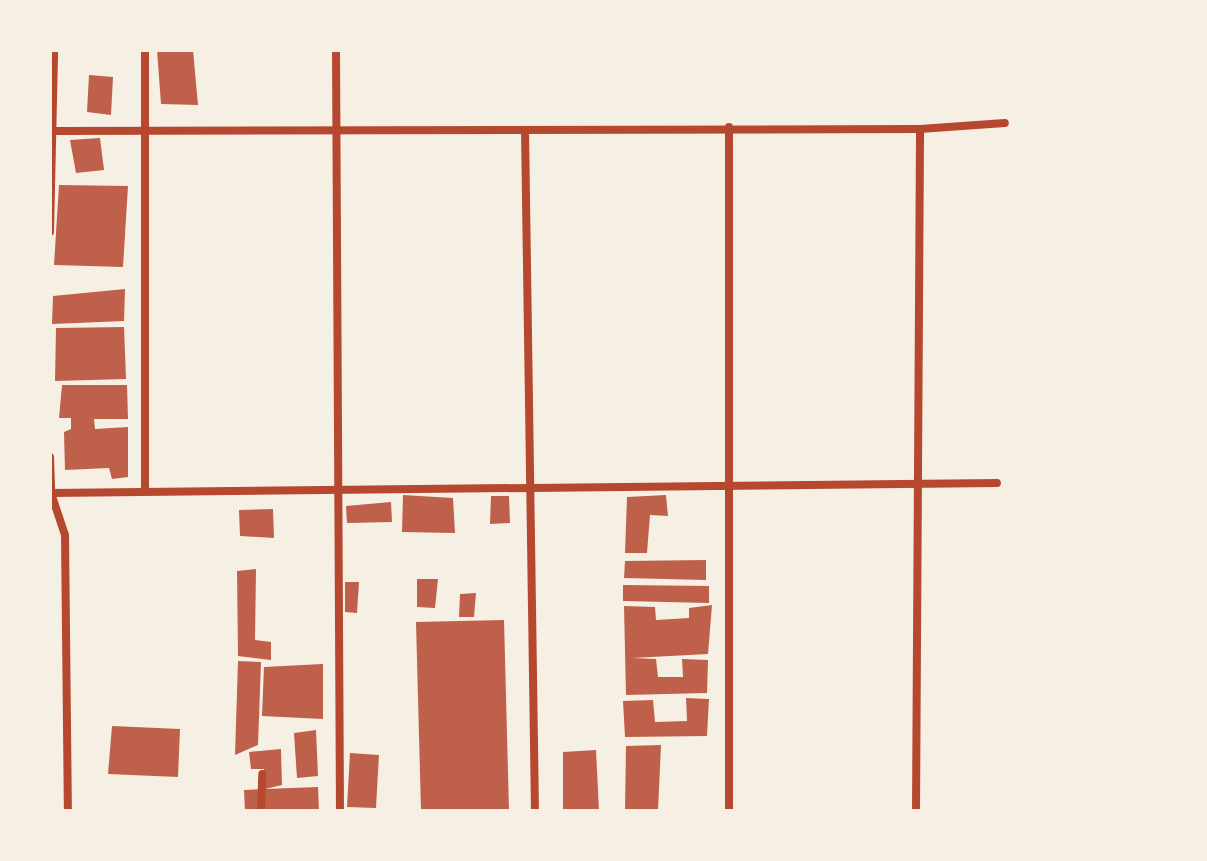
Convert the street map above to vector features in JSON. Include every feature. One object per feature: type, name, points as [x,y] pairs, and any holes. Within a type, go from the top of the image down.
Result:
[{"type":"street","points":[[50,232],[54,50]]},
{"type":"street","points":[[145,50],[145,491]]},
{"type":"street","points":[[336,50],[341,487],[340,811]]},
{"type":"street","points":[[54,131],[729,127],[920,129],[1005,123]]},
{"type":"street","points":[[729,127],[726,484],[729,811]]},
{"type":"street","points":[[916,811],[920,129]]},
{"type":"street","points":[[525,130],[534,486],[535,811]]},
{"type":"street","points":[[50,457],[51,493],[65,535],[68,811]]},
{"type":"street","points":[[51,493],[341,487],[917,481],[997,483]]},
{"type":"street","points":[[261,811],[262,774]]},
{"type":"building","points":[[157,50],[193,50],[198,105],[161,104]]},
{"type":"building","points":[[89,75],[113,77],[111,115],[87,112]]},
{"type":"building","points":[[100,138],[104,170],[76,173],[70,140]]},
{"type":"building","points":[[59,185],[128,186],[123,267],[54,265]]},
{"type":"building","points":[[125,289],[124,321],[52,324],[53,296]]},
{"type":"building","points":[[124,327],[126,379],[55,381],[56,328]]},
{"type":"building","points":[[62,385],[127,385],[128,419],[94,419],[95,429],[128,427],[128,477],[112,479],[109,468],[65,470],[64,432],[71,429],[71,418],[59,418]]},
{"type":"building","points":[[403,495],[453,498],[455,533],[402,532]]},
{"type":"building","points":[[666,495],[668,516],[650,515],[647,553],[625,553],[627,497]]},
{"type":"building","points":[[491,496],[509,496],[510,523],[490,524]]},
{"type":"building","points":[[391,502],[392,522],[347,523],[346,506]]},
{"type":"building","points":[[273,509],[274,538],[240,536],[239,510]]},
{"type":"building","points":[[706,560],[706,580],[624,578],[625,561]]},
{"type":"building","points":[[256,569],[255,640],[271,642],[271,660],[238,656],[237,571]]},
{"type":"building","points":[[417,579],[438,579],[435,608],[417,607]]},
{"type":"building","points":[[345,582],[359,582],[357,613],[345,612]]},
{"type":"building","points":[[623,585],[709,586],[709,603],[623,601]]},
{"type":"building","points":[[476,593],[474,617],[459,617],[460,594]]},
{"type":"building","points":[[712,605],[708,654],[632,658],[656,659],[658,677],[683,677],[682,659],[708,660],[707,693],[626,695],[624,606],[655,607],[656,620],[689,618],[689,608]]},
{"type":"building","points":[[504,620],[509,811],[421,811],[416,622]]},
{"type":"building","points":[[238,661],[261,662],[258,745],[235,755]]},
{"type":"building","points":[[323,664],[323,719],[262,716],[264,667]]},
{"type":"building","points":[[686,698],[709,699],[707,736],[625,737],[623,701],[653,700],[655,722],[687,721]]},
{"type":"building","points":[[112,726],[180,729],[178,777],[108,774]]},
{"type":"building","points":[[316,730],[318,776],[297,778],[294,733]]},
{"type":"building","points":[[661,745],[658,811],[625,811],[626,746]]},
{"type":"building","points":[[281,749],[282,785],[265,789],[264,769],[251,769],[249,752]]},
{"type":"building","points":[[596,750],[599,811],[563,811],[563,752]]},
{"type":"building","points":[[350,753],[379,755],[376,808],[347,807]]},
{"type":"building","points":[[318,787],[319,811],[245,811],[244,790]]}]
